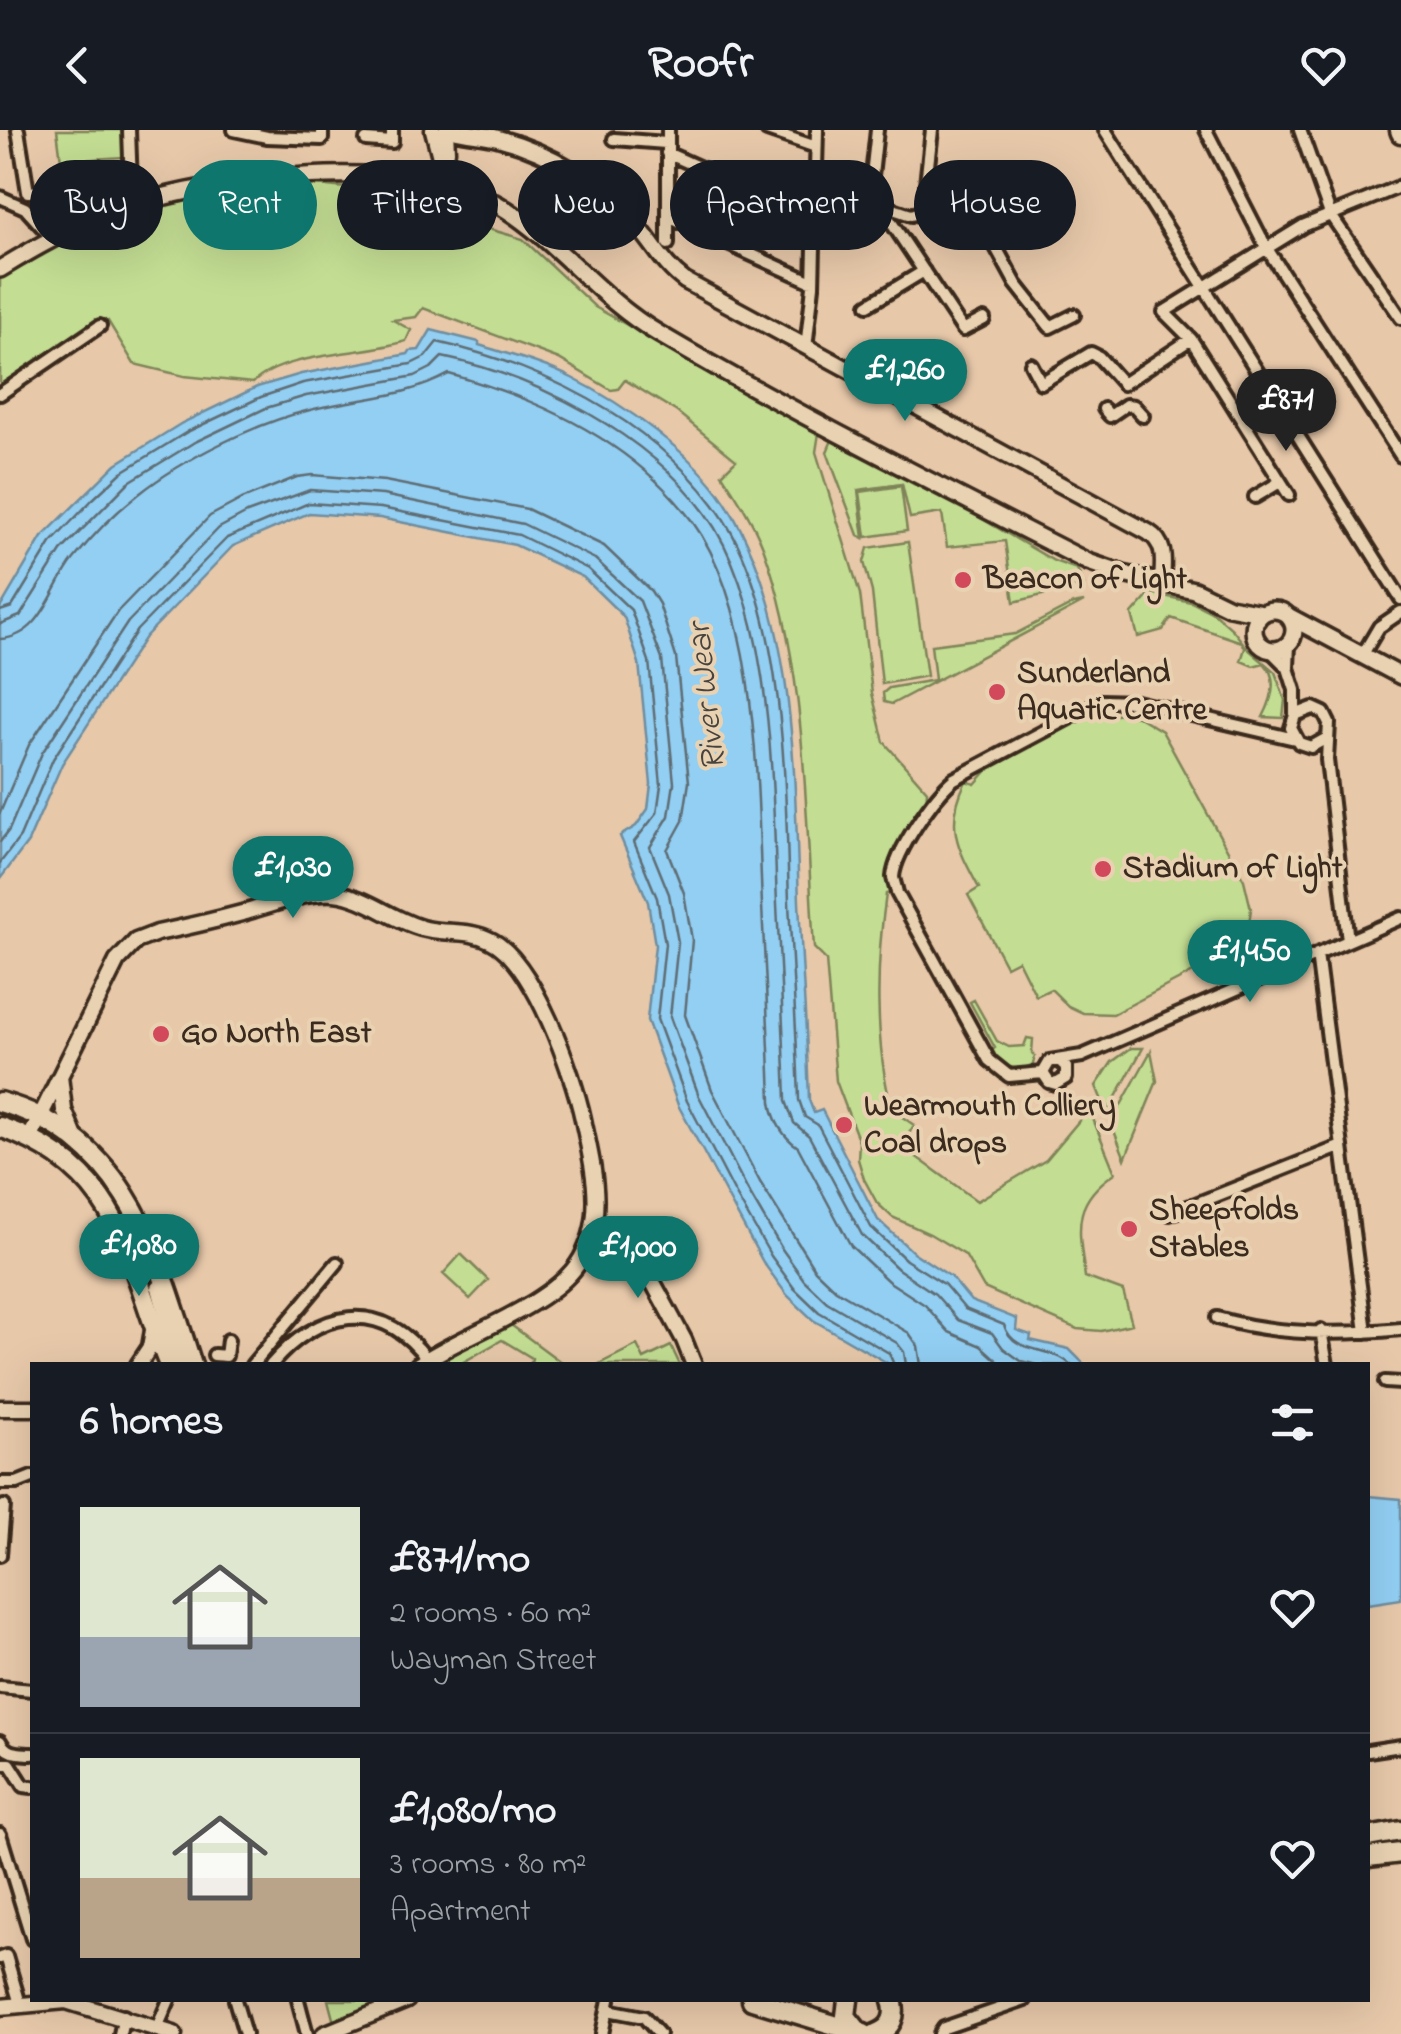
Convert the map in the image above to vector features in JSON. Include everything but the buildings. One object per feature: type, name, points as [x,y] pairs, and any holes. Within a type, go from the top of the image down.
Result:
[{"type":"highway","points":[[0,1102],[40,1118],[80,1145],[124,1190],[145,1229],[177,1362]]},
{"type":"highway","points":[[0,1127],[29,1139],[74,1170],[110,1212],[135,1262],[154,1324],[176,1362]]},
{"type":"highway","points":[[1370,1837],[1401,1831]]},
{"type":"highway","points":[[1370,1857],[1401,1853]]},
{"type":"highway","points":[[759,2002],[865,2034],[888,2028],[895,2005]]},
{"type":"highway","points":[[848,2002],[846,2016],[865,2034]]},
{"type":"highway","points":[[895,2005],[904,2034]]},
{"type":"main road","points":[[163,198],[249,181],[337,176]]},
{"type":"main road","points":[[498,206],[623,312],[874,452],[1088,562],[1194,590],[1229,607],[1262,613],[1279,610],[1401,676]]},
{"type":"main road","points":[[0,270],[32,250]]},
{"type":"main road","points":[[1229,607],[1261,646],[1271,650],[1324,633]]},
{"type":"main road","points":[[1254,636],[1254,623],[1262,613]]},
{"type":"main road","points":[[1290,617],[1294,628],[1290,642]]},
{"type":"street","points":[[18,130],[30,192]]},
{"type":"street","points":[[128,130],[130,160]]},
{"type":"street","points":[[234,130],[322,135]]},
{"type":"street","points":[[366,140],[392,142],[392,130]]},
{"type":"street","points":[[433,130],[440,160]]},
{"type":"street","points":[[444,160],[449,130],[527,148],[562,164],[592,182],[634,223],[672,272],[1155,537],[1163,551],[1162,582]]},
{"type":"street","points":[[668,130],[668,244]]},
{"type":"street","points":[[767,130],[816,147]]},
{"type":"street","points":[[816,160],[817,130]]},
{"type":"street","points":[[873,160],[876,130]]},
{"type":"street","points":[[929,160],[932,130]]},
{"type":"street","points":[[1105,130],[1401,599]]},
{"type":"street","points":[[1206,130],[1266,248],[1401,456]]},
{"type":"street","points":[[1300,130],[1330,214],[1401,318]]},
{"type":"street","points":[[620,136],[667,148],[692,160]]},
{"type":"street","points":[[1288,495],[1191,339],[1164,312],[1266,248],[1330,214],[1401,186]]},
{"type":"street","points":[[0,198],[30,214]]},
{"type":"street","points":[[668,217],[812,282]]},
{"type":"street","points":[[894,226],[963,330],[984,319]]},
{"type":"street","points":[[806,348],[814,250]]},
{"type":"street","points":[[996,250],[1016,284],[1050,327],[1074,315]]},
{"type":"street","points":[[868,305],[924,270]]},
{"type":"street","points":[[0,394],[100,326]]},
{"type":"street","points":[[1123,384],[1191,339]]},
{"type":"street","points":[[1032,364],[1041,382],[1090,353],[1099,357],[1123,384],[1126,405]]},
{"type":"street","points":[[1104,409],[1110,416],[1126,405],[1134,406],[1143,416]]},
{"type":"street","points":[[1256,498],[1280,482]]},
{"type":"street","points":[[1364,654],[1379,627],[1401,612]]},
{"type":"street","points":[[1290,642],[1288,668],[1295,690],[1293,733]]},
{"type":"street","points":[[1271,650],[1288,668]]},
{"type":"street","points":[[1295,690],[1328,718],[1327,760],[1348,941]]},
{"type":"street","points":[[1043,1073],[1009,1076],[988,1060],[897,893],[893,878],[898,860],[942,789],[1101,700],[1136,702],[1277,733],[1293,733],[1327,760]]},
{"type":"street","points":[[1295,715],[1313,708]]},
{"type":"street","points":[[1311,747],[1326,738]]},
{"type":"street","points":[[29,1139],[117,961],[136,942],[157,933],[332,893],[353,897],[427,929],[457,929],[490,939],[513,954],[565,1060],[580,1102],[596,1182],[594,1222],[576,1267],[550,1292],[422,1362],[400,1330],[366,1318],[346,1318],[310,1330],[286,1347],[274,1362]]},
{"type":"street","points":[[1082,1056],[1067,1070],[1064,1081],[1056,1084],[1046,1080],[1046,1063],[1082,1056],[1401,918]]},
{"type":"street","points":[[1316,954],[1366,1332]]},
{"type":"street","points":[[1059,1060],[1067,1070]]},
{"type":"street","points":[[61,1072],[66,1117],[80,1145]]},
{"type":"street","points":[[1170,1214],[1342,1146]]},
{"type":"street","points":[[594,1222],[618,1228],[629,1238],[693,1362]]},
{"type":"street","points":[[254,1362],[337,1263]]},
{"type":"street","points":[[1217,1318],[1258,1328],[1366,1332],[1401,1329]]},
{"type":"street","points":[[140,1362],[150,1346],[154,1324]]},
{"type":"street","points":[[1321,1330],[1326,1362]]},
{"type":"street","points":[[222,1359],[228,1340]]},
{"type":"street","points":[[1385,1382],[1401,1382]]},
{"type":"street","points":[[0,1408],[30,1408]]},
{"type":"street","points":[[0,1483],[30,1477]]},
{"type":"street","points":[[0,1554],[4,1506]]},
{"type":"street","points":[[0,1686],[30,1690]]},
{"type":"street","points":[[2,1745],[30,1753]]},
{"type":"street","points":[[1370,1751],[1401,1746]]},
{"type":"street","points":[[0,1764],[10,1764],[24,1786],[30,1787]]},
{"type":"street","points":[[0,1834],[30,1932]]},
{"type":"street","points":[[0,1958],[6,1956],[20,2004]]},
{"type":"street","points":[[0,2007],[34,2002]]},
{"type":"street","points":[[63,2002],[115,2010],[174,2034]]},
{"type":"street","points":[[157,2028],[168,2002]]},
{"type":"street","points":[[236,2002],[245,2034]]},
{"type":"street","points":[[299,2002],[307,2034]]},
{"type":"street","points":[[324,2034],[402,2002]]},
{"type":"street","points":[[940,2034],[944,2028],[1019,2002]]},
{"type":"street","points":[[602,2034],[609,2005],[644,2017],[659,2034]]},
{"type":"street","points":[[115,2010],[120,2034]]},
{"type":"green space","points":[[57,130],[122,130],[124,157],[61,160]]},
{"type":"green space","points":[[317,185],[337,187],[337,250],[498,250],[498,232],[518,238],[518,250],[535,250],[595,307],[819,433],[816,452],[860,594],[872,693],[884,742],[927,791],[926,805],[890,876],[891,893],[886,894],[883,920],[880,1030],[892,1110],[914,1125],[905,1140],[911,1153],[977,1201],[1046,1160],[1089,1109],[1115,1173],[1090,1195],[1084,1207],[1080,1231],[1085,1277],[1123,1291],[1132,1324],[1101,1331],[1077,1329],[984,1288],[965,1255],[892,1217],[877,1203],[864,1179],[858,1159],[859,1142],[836,1081],[826,960],[814,948],[802,744],[789,643],[763,547],[722,474],[736,460],[677,412],[625,380],[618,389],[611,390],[559,359],[423,308],[416,317],[393,320],[411,330],[406,341],[284,365],[253,383],[184,376],[134,364],[108,321],[0,394],[0,278],[49,250],[163,250],[163,207],[183,202],[183,250],[317,250]]},
{"type":"green space","points":[[832,440],[1054,561],[1077,569],[1084,585],[1014,602],[1005,541],[947,547],[942,513],[910,518],[902,484],[858,490],[864,538],[858,535],[827,452]]},
{"type":"green space","points":[[901,486],[907,531],[866,537],[860,492]]},
{"type":"green space","points":[[908,542],[927,676],[882,684],[872,592],[864,562],[868,548]]},
{"type":"green space","points":[[1151,593],[1191,602],[1215,614],[1232,629],[1275,672],[1285,700],[1283,718],[1263,717],[1273,682],[1264,663],[1253,666],[1241,661],[1245,648],[1242,642],[1171,618],[1163,630],[1138,637],[1132,614]]},
{"type":"green space","points":[[1084,602],[892,704],[884,702],[883,693],[889,688],[935,680],[931,645],[1015,634]]},
{"type":"green space","name":"Stadium of Light","points":[[1094,711],[1098,718],[1137,716],[1162,731],[1244,880],[1251,909],[1249,924],[1233,950],[1113,1014],[1083,1013],[1068,1006],[1051,989],[1036,996],[1018,960],[1006,966],[968,895],[979,888],[960,849],[955,824],[966,781],[975,784],[991,766]]},
{"type":"green space","points":[[974,1000],[997,1041],[1009,1047],[1024,1046],[1027,1038],[1033,1039],[1033,1064],[1015,1068],[995,1056],[991,1051],[995,1048],[970,1002]]},
{"type":"green space","points":[[1131,1048],[1143,1048],[1107,1113],[1096,1086],[1112,1062]]},
{"type":"green space","points":[[1151,1051],[1157,1081],[1125,1159],[1111,1123]]},
{"type":"green space","points":[[461,1254],[488,1280],[470,1299],[443,1274]]},
{"type":"green space","points":[[511,1325],[561,1362],[531,1362],[532,1358],[502,1340],[463,1362],[439,1362]]},
{"type":"green space","points":[[637,1345],[644,1359],[671,1346],[679,1362],[603,1362]]},
{"type":"green space","points":[[329,2002],[402,2002],[336,2030]]},
{"type":"water","name":"River Wear","points":[[431,330],[479,342],[572,378],[635,416],[676,448],[725,502],[749,546],[766,593],[787,695],[809,1100],[814,1113],[822,1110],[878,1220],[913,1252],[951,1277],[971,1301],[1017,1319],[1016,1330],[1031,1335],[1030,1340],[1069,1349],[1082,1362],[886,1362],[813,1320],[787,1295],[763,1262],[678,1105],[647,1020],[655,945],[648,902],[620,836],[636,826],[648,809],[651,784],[639,663],[624,617],[583,577],[515,545],[380,518],[309,513],[233,546],[145,637],[62,764],[28,842],[0,879],[0,608],[42,537],[116,464],[182,423],[257,387],[419,350]]},
{"type":"water","points":[[1370,1496],[1401,1499],[1401,1599],[1370,1604]]},
{"type":"place","name":"Beacon of Light","points":[[963,580]]},
{"type":"place","name":"Sunderland Aquatic Centre","points":[[997,692]]},
{"type":"place","name":"Stadium of Light","points":[[1103,869]]},
{"type":"place","name":"Go North East","points":[[161,1034]]},
{"type":"place","name":"Wearmouth Colliery Coal drops","points":[[844,1125]]},
{"type":"place","name":"Sheepfolds Stables","points":[[1129,1229]]}]
